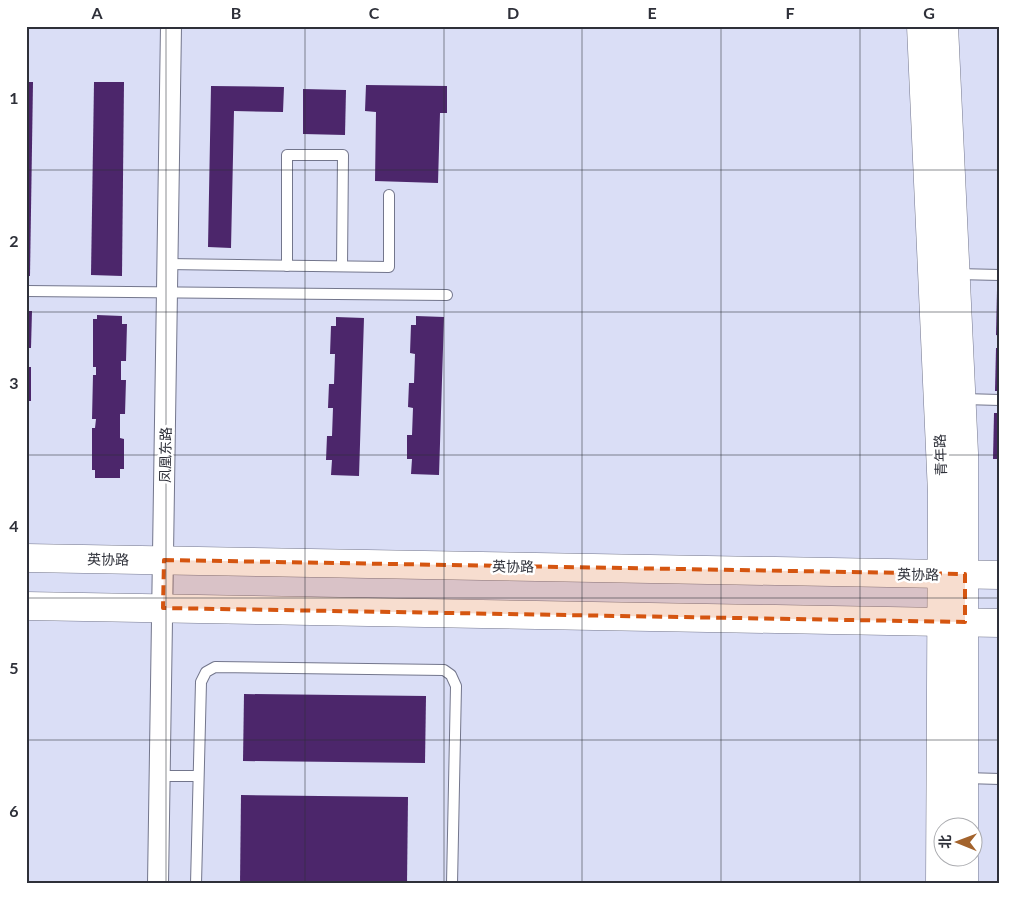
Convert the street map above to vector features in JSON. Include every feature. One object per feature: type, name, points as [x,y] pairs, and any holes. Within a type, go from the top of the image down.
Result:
[{"type":"street","name":"凤凰东路","points":[[158,884],[171,26]]},
{"type":"street","name":"青年路","points":[[920,26],[940,444],[953,574],[953,622],[940,884]]},
{"type":"street","name":"青年路","points":[[944,26],[965,492],[953,574]]},
{"type":"street","name":"英协路","points":[[26,558],[1000,575]]},
{"type":"street","points":[[26,606],[1000,623]]},
{"type":"street","name":"青年路","points":[[953,622],[964,778],[964,818]]},
{"type":"street","points":[[964,868],[964,884]]},
{"type":"lane","points":[[286,266],[288,155],[343,155],[342,266]]},
{"type":"lane","points":[[167,264],[389,267],[389,195]]},
{"type":"lane","points":[[955,274],[1000,275]]},
{"type":"lane","points":[[26,291],[447,295]]},
{"type":"lane","points":[[961,399],[1000,400]]},
{"type":"lane","points":[[196,884],[201,682],[206,672],[215,667],[444,670],[451,675],[456,686],[452,884]]},
{"type":"lane","points":[[160,776],[198,776]]},
{"type":"lane","points":[[964,778],[1000,779]]},
{"type":"highlighted area","points":[[164,560],[965,574],[965,622],[163,608]]},
{"type":"building","points":[[26,82],[33,82],[30,276],[26,276]]},
{"type":"building","points":[[94,82],[124,82],[122,276],[91,275]]},
{"type":"building","points":[[366,85],[447,86],[447,113],[440,113],[438,183],[375,181],[376,112],[365,111]]},
{"type":"building","points":[[211,86],[284,87],[283,112],[234,111],[231,248],[208,247]]},
{"type":"building","points":[[303,89],[346,90],[345,135],[303,134]]},
{"type":"building","points":[[998,244],[1000,244],[1000,266],[998,266]]},
{"type":"building","points":[[997,290],[1000,290],[1000,336],[996,335]]},
{"type":"building","points":[[26,311],[32,311],[31,348],[26,348]]},
{"type":"building","points":[[97,315],[122,316],[122,324],[127,324],[126,361],[121,361],[121,380],[126,380],[125,414],[120,414],[120,438],[124,439],[124,469],[120,469],[120,478],[95,478],[95,470],[92,470],[92,428],[95,428],[96,419],[92,419],[93,375],[96,375],[96,367],[93,367],[93,319],[97,319]]},
{"type":"building","points":[[416,316],[444,317],[439,475],[411,474],[412,459],[407,459],[407,435],[412,435],[413,408],[408,407],[409,383],[414,383],[415,354],[410,353],[411,325],[416,325]]},
{"type":"building","points":[[336,317],[364,318],[359,476],[331,475],[332,460],[326,460],[327,436],[332,436],[333,408],[328,408],[329,384],[334,384],[335,354],[330,354],[331,326],[336,326]]},
{"type":"building","points":[[996,348],[1000,348],[1000,391],[995,391]]},
{"type":"building","points":[[26,367],[31,367],[31,401],[26,401]]},
{"type":"building","points":[[994,413],[1000,413],[1000,459],[993,459]]},
{"type":"building","points":[[26,426],[29,426],[29,456],[26,456]]},
{"type":"building","points":[[244,694],[426,696],[425,763],[243,761]]},
{"type":"building","points":[[241,795],[408,797],[407,884],[240,884]]}]
